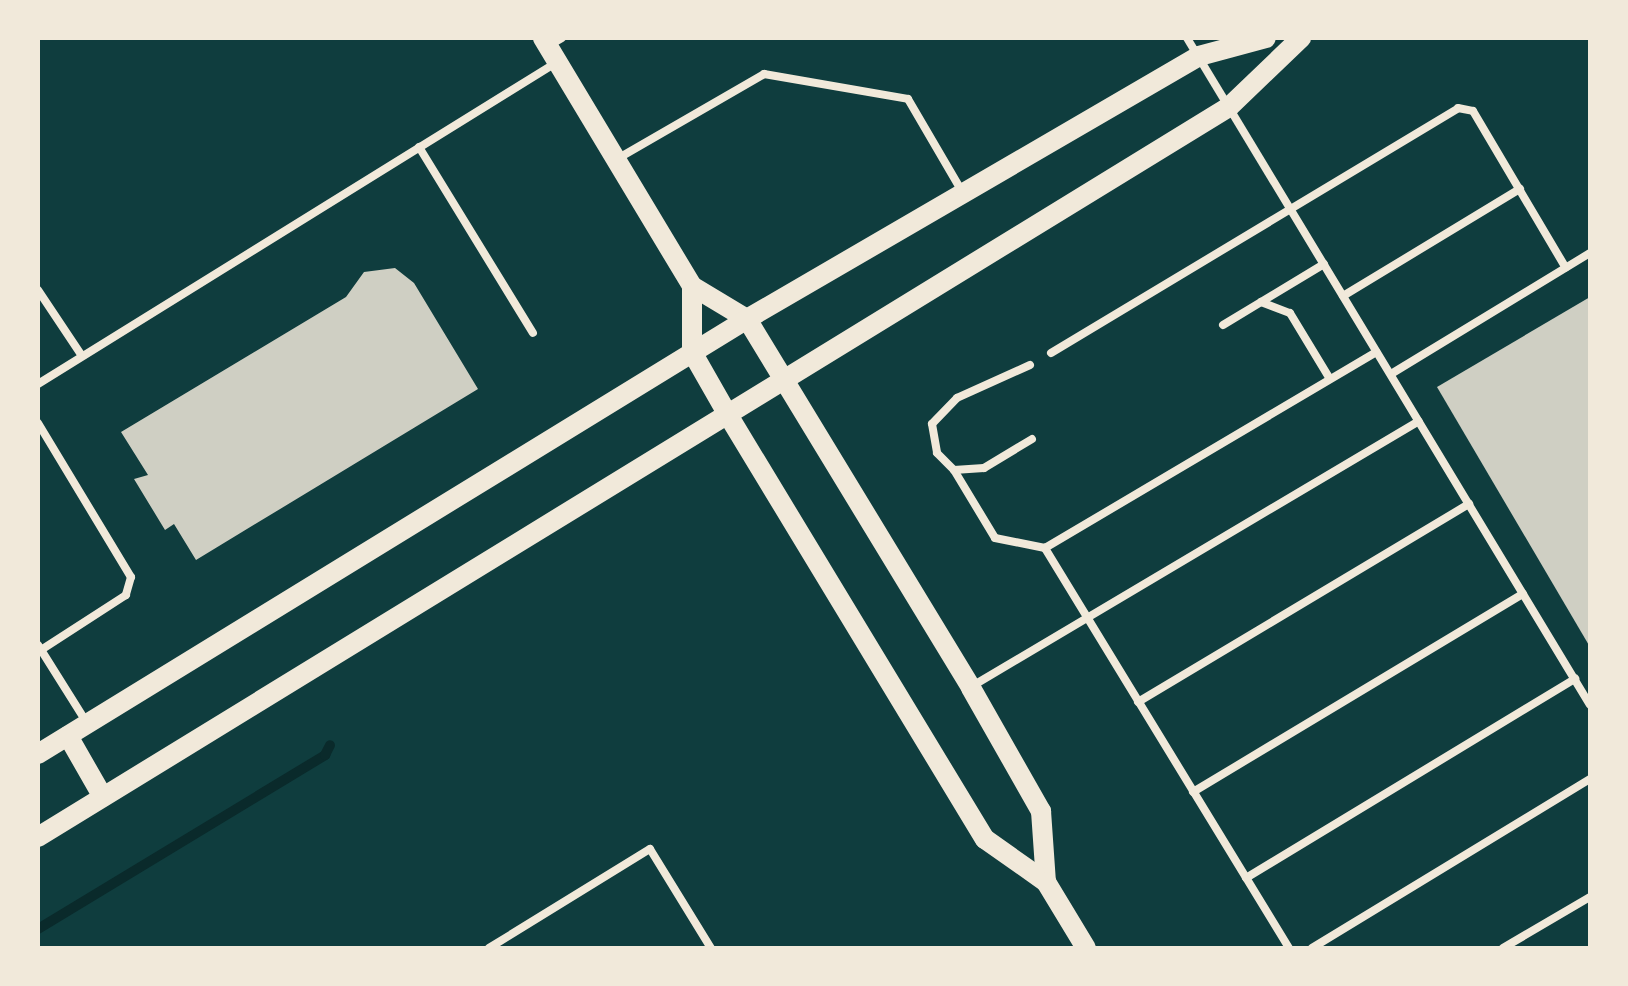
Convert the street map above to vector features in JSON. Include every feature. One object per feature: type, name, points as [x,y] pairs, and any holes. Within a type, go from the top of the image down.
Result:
[{"type":"main road","points":[[38,754],[692,352],[963,193],[1198,56],[1266,38]]},
{"type":"main road","points":[[38,837],[1229,107],[1301,38]]},
{"type":"main road","points":[[553,46],[692,286],[747,319],[970,688],[1041,811],[1046,882]]},
{"type":"main road","points":[[692,286],[692,352],[728,415],[984,839],[1046,882],[1086,948]]},
{"type":"main road","points":[[68,736],[103,796]]},
{"type":"lane","points":[[1187,38],[1590,705]]},
{"type":"lane","points":[[38,384],[419,147],[553,46]]},
{"type":"lane","points":[[616,159],[764,74],[908,98],[963,193]]},
{"type":"lane","points":[[1050,353],[1458,108],[1473,111],[1566,268]]},
{"type":"lane","points":[[419,147],[533,333]]},
{"type":"lane","points":[[1343,296],[1520,189]]},
{"type":"lane","points":[[1391,374],[1590,253]]},
{"type":"lane","points":[[1223,324],[1324,264]]},
{"type":"lane","points":[[38,290],[82,356]]},
{"type":"lane","points":[[1260,302],[1290,314],[1330,379]]},
{"type":"lane","points":[[1030,366],[956,398],[932,424],[936,453],[954,470],[995,538],[1045,548],[1376,352]]},
{"type":"lane","points":[[970,688],[1419,422]]},
{"type":"lane","points":[[38,424],[131,577],[126,595],[39,648],[87,723]]},
{"type":"lane","points":[[954,470],[984,468],[1032,439]]},
{"type":"lane","points":[[1138,702],[1469,504]]},
{"type":"lane","points":[[1045,548],[1289,948]]},
{"type":"lane","points":[[1194,792],[1523,594]]},
{"type":"lane","points":[[1246,878],[1574,679]]},
{"type":"lane","points":[[1312,948],[1590,779]]},
{"type":"lane","points":[[488,948],[650,849],[711,948]]},
{"type":"lane","points":[[1504,948],[1590,897]]},
{"type":"building","points":[[395,268],[414,283],[478,389],[196,560],[174,524],[165,530],[134,479],[148,475],[121,432],[346,297],[364,272]]},
{"type":"building","points":[[1590,297],[1590,647],[1437,387]]},
{"type":"waterway","points":[[38,929],[325,755],[330,745]]}]
